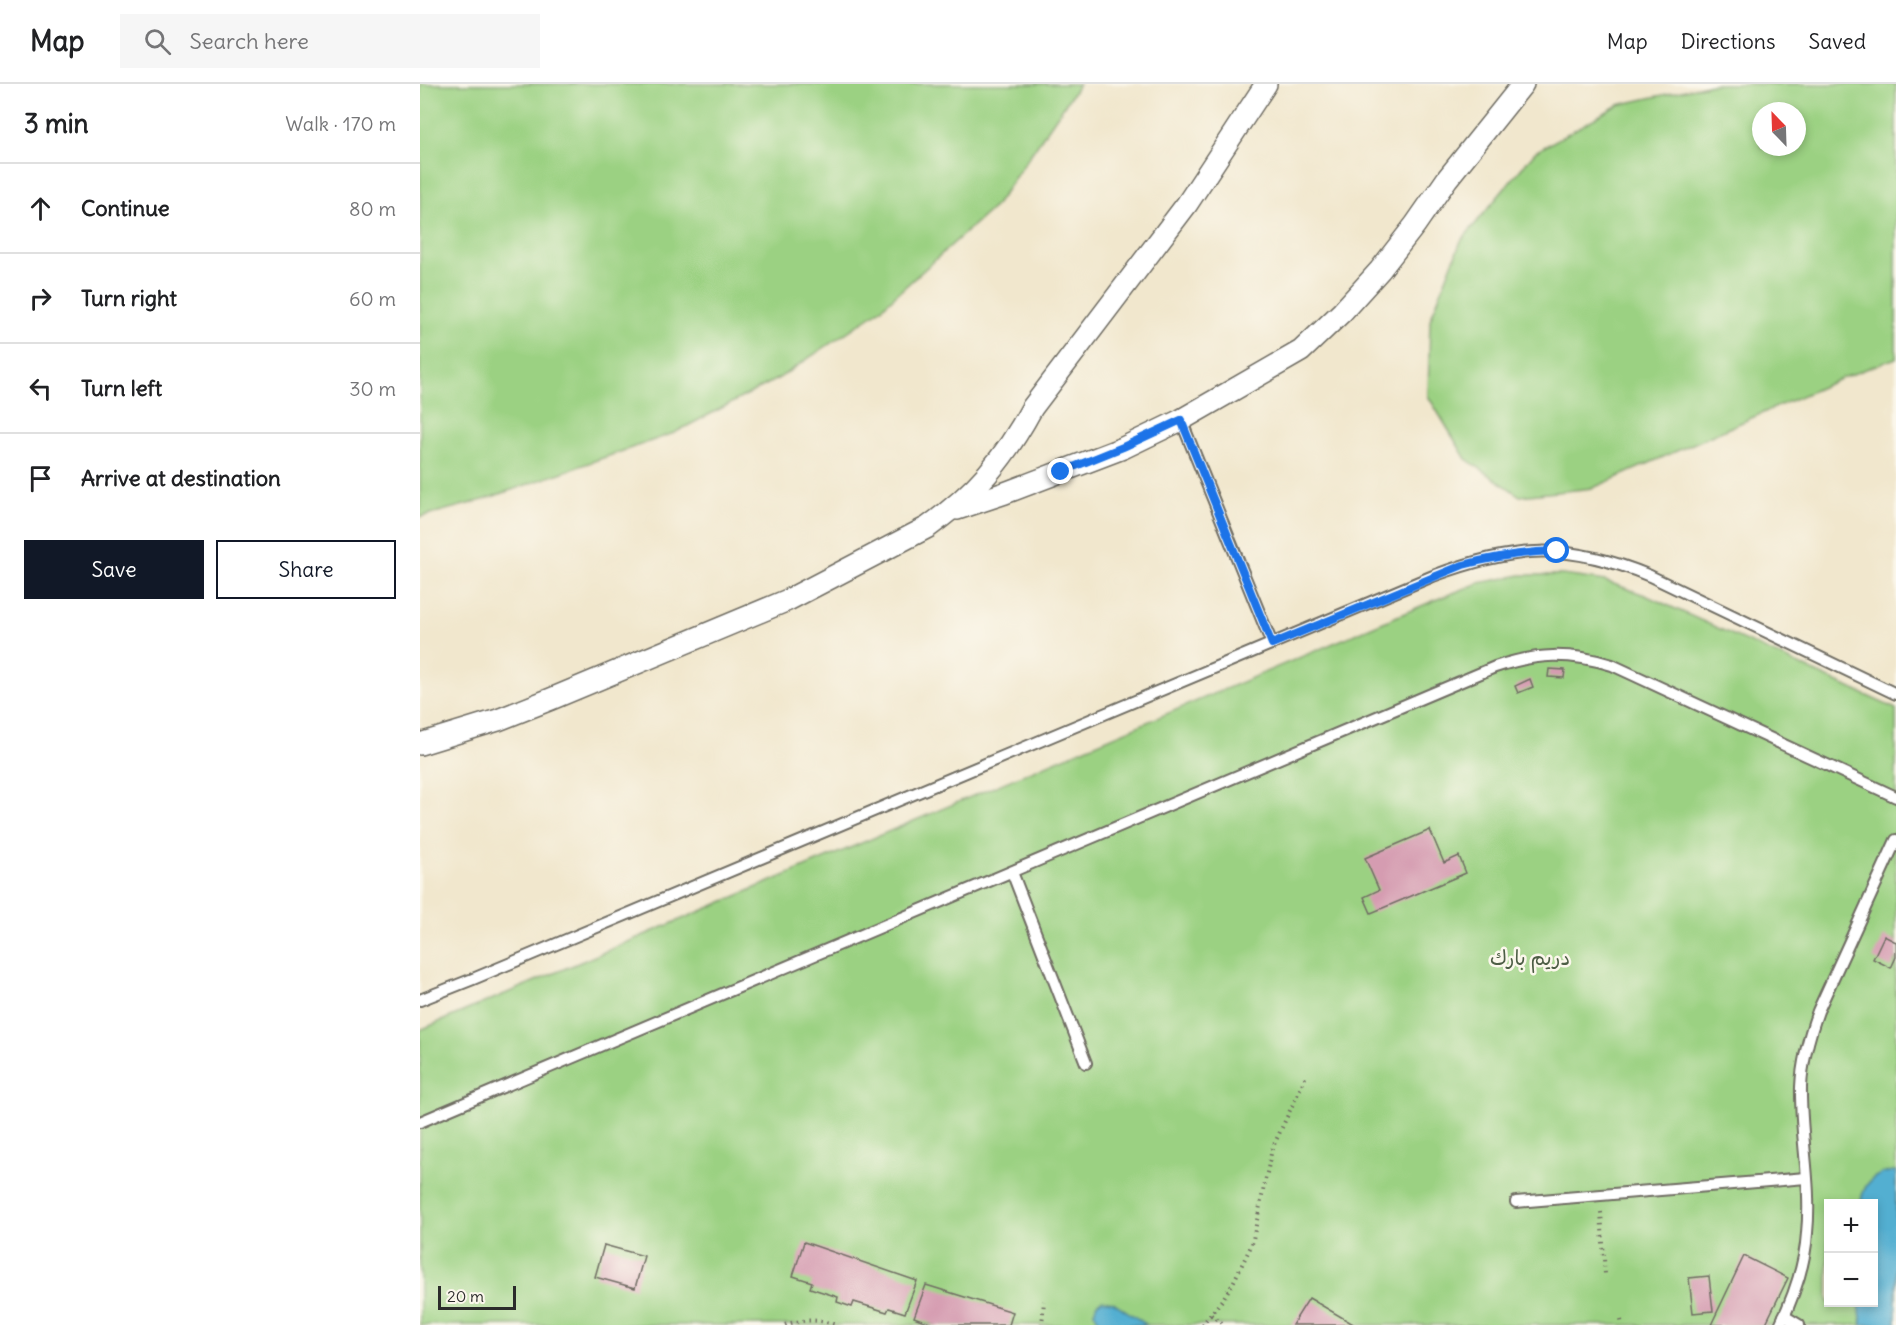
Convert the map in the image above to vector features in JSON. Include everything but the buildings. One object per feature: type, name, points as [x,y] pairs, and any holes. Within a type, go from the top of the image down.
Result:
[{"type":"street","points":[[420,744],[498,720],[788,600],[928,527],[948,512],[984,479],[1002,457],[1032,408],[1187,204],[1266,84]]},
{"type":"street","points":[[948,512],[1061,472],[1123,447],[1181,420],[1301,351],[1342,312],[1380,270],[1447,179],[1522,84]]},
{"type":"lane","points":[[1181,420],[1272,644]]},
{"type":"lane","points":[[420,1000],[473,980],[1463,565],[1494,556],[1557,551],[1589,555],[1620,564],[1650,576],[1896,694]]},
{"type":"lane","points":[[420,1122],[1495,667],[1517,660],[1541,656],[1573,656],[1612,665],[1896,797]]},
{"type":"lane","points":[[1799,1325],[1782,1321],[1795,1290],[1806,1244],[1809,1207],[1801,1086],[1809,1035],[1896,840]]},
{"type":"lane","points":[[1011,872],[1086,1063]]},
{"type":"lane","points":[[1516,1202],[1806,1178]]},
{"type":"path","points":[[1202,1325],[1234,1281],[1252,1244],[1272,1149],[1306,1076]]},
{"type":"path","points":[[1599,1195],[1605,1274]]},
{"type":"path","points":[[1042,1325],[1044,1301]]},
{"type":"path","points":[[1211,1315],[1225,1325]]},
{"type":"path","points":[[784,1325],[802,1320],[818,1320],[837,1325]]},
{"type":"green space","points":[[420,84],[1079,84],[996,205],[877,312],[779,378],[674,433],[483,500],[420,517]]},
{"type":"green space","points":[[1712,84],[1896,84],[1896,358],[1842,378],[1593,488],[1520,496],[1466,459],[1428,396],[1430,320],[1461,241],[1535,152],[1618,105]]},
{"type":"green space","name":"دريم بارك","points":[[1521,575],[1563,575],[1605,581],[1645,595],[1896,709],[1896,1325],[420,1325],[420,1030],[1479,583]]},
{"type":"water","points":[[1896,1171],[1896,1325],[1862,1325],[1860,1307],[1878,1307],[1878,1199],[1862,1199],[1862,1196],[1871,1180]]},
{"type":"water","points":[[1102,1300],[1113,1302],[1147,1325],[1101,1325],[1094,1312],[1097,1303]]},
{"type":"route","points":[[1061,472],[1181,420],[1272,644],[1463,565],[1494,556],[1557,551]]}]
